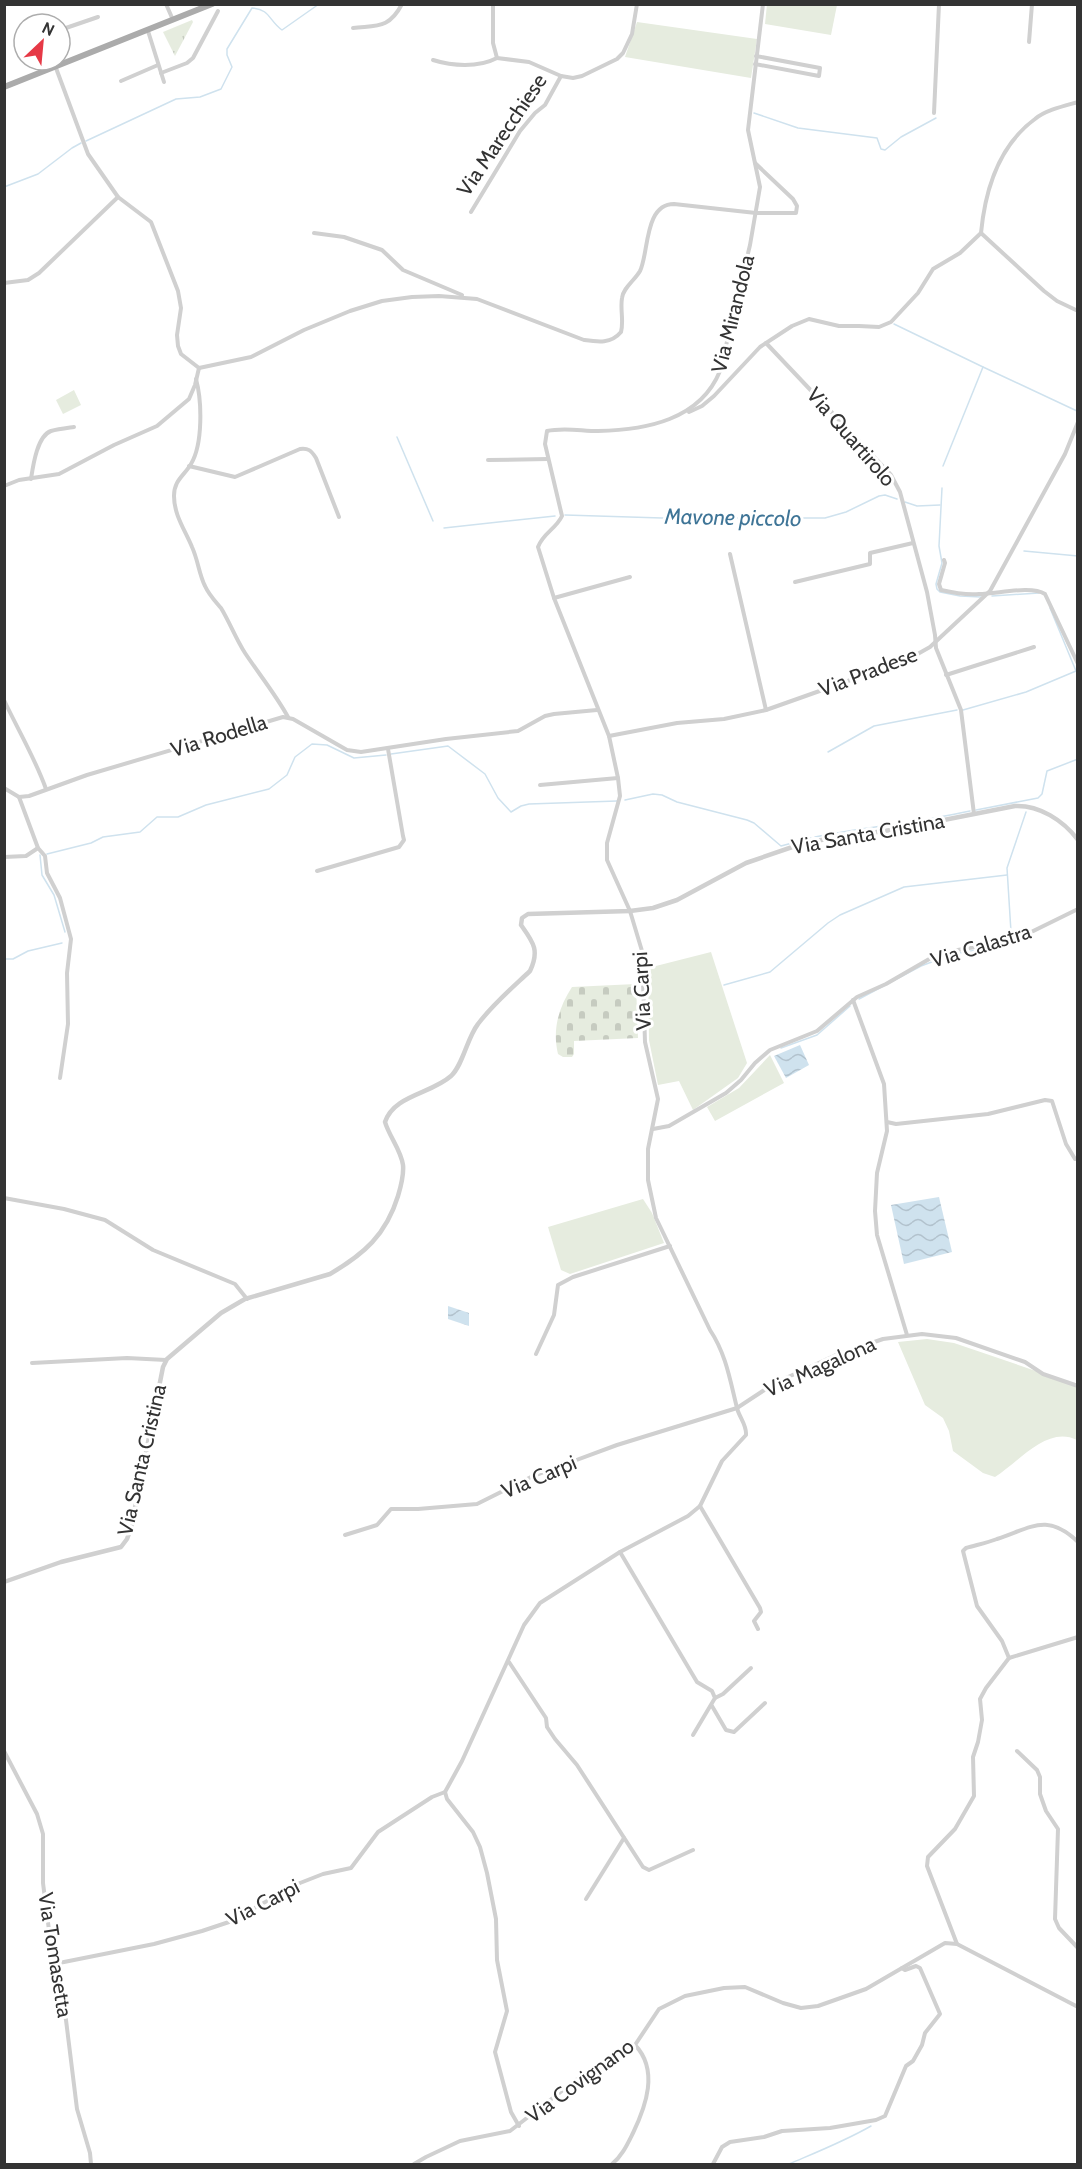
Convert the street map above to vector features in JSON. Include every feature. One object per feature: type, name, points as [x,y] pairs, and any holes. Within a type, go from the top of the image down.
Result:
[{"type":"main road","points":[[72,57],[145,32],[212,4]]},
{"type":"main road","points":[[4,87],[36,72]]},
{"type":"street","points":[[166,4],[173,20]]},
{"type":"street","points":[[353,28],[381,26],[396,15],[402,4]]},
{"type":"street","points":[[493,4],[493,43],[496,58]]},
{"type":"street","name":"Via Marecchiese","points":[[433,60],[456,65],[479,63],[496,58],[529,62],[561,76],[573,78],[582,76],[624,53],[632,34],[637,4]]},
{"type":"street","name":"Via Mirandola","points":[[630,911],[607,860],[607,843],[620,796],[609,736],[554,598],[538,547],[540,539],[559,522],[562,516],[548,459],[545,433],[550,430],[626,429],[671,419],[687,412],[714,384],[720,371],[750,245],[760,187],[748,130],[763,4]]},
{"type":"street","points":[[934,113],[939,4]]},
{"type":"street","points":[[1029,42],[1032,4]]},
{"type":"street","points":[[160,73],[187,63],[193,58],[218,11]]},
{"type":"street","points":[[72,26],[98,17]]},
{"type":"street","points":[[145,32],[164,82]]},
{"type":"street","points":[[755,64],[819,76],[820,68],[756,56]]},
{"type":"street","points":[[121,81],[158,65]]},
{"type":"street","points":[[58,72],[83,145],[95,166],[118,197],[151,222],[178,291],[181,308],[177,335],[178,346],[181,354],[198,368]]},
{"type":"street","name":"Via Marecchiese","points":[[471,212],[520,131],[545,105],[561,76]]},
{"type":"street","points":[[687,412],[692,412],[702,406],[766,342],[792,326],[809,320],[839,326],[884,326],[895,318],[918,293],[933,269],[960,253],[981,233],[983,208],[1005,151],[1036,118],[1077,102]]},
{"type":"street","points":[[314,233],[344,237],[382,250],[403,270],[584,340],[600,342],[611,339],[621,332],[622,297],[641,269],[647,236],[657,212],[662,207],[674,204],[756,213],[796,213],[793,199],[755,164]]},
{"type":"street","points":[[4,283],[28,280],[39,273],[118,197]]},
{"type":"street","points":[[981,233],[1044,291],[1057,301],[1077,311]]},
{"type":"street","points":[[198,368],[251,357],[304,330],[366,305],[412,297],[469,297]]},
{"type":"street","name":"Via Quartirolo","points":[[766,342],[891,475],[900,492],[927,592],[936,648],[961,710],[974,815]]},
{"type":"street","points":[[4,486],[31,478],[59,474],[114,445],[157,426],[189,399],[198,368]]},
{"type":"street","points":[[196,379],[201,405],[200,418],[194,456],[176,484],[174,502],[177,516],[198,560],[203,584],[220,607],[243,651],[288,717]]},
{"type":"street","name":"Via Pradese","points":[[609,736],[677,723],[724,719],[766,710],[907,660],[936,642],[988,594],[1065,454],[1077,422]]},
{"type":"street","points":[[31,478],[37,453],[45,435],[49,432],[74,427]]},
{"type":"street","points":[[189,466],[235,477],[307,448],[316,458],[339,517]]},
{"type":"street","points":[[488,460],[548,459]]},
{"type":"street","points":[[795,582],[870,564],[870,553],[913,543]]},
{"type":"street","points":[[730,554],[766,710]]},
{"type":"street","points":[[944,560],[939,584],[941,590],[960,594],[1034,590],[1045,594],[1077,664]]},
{"type":"street","points":[[554,598],[630,577]]},
{"type":"street","points":[[946,675],[1034,647]]},
{"type":"street","points":[[4,700],[32,754],[46,789]]},
{"type":"street","name":"Via Rodella","points":[[19,797],[29,796],[87,775],[283,717],[288,717],[353,752],[524,730],[545,716],[597,710]]},
{"type":"street","points":[[317,871],[399,847],[402,844],[404,836],[388,749]]},
{"type":"street","points":[[540,785],[618,778]]},
{"type":"street","points":[[4,788],[19,797],[38,849],[45,856],[47,873],[60,898],[71,939],[67,973],[68,1024],[60,1078]]},
{"type":"street","name":"Via Santa Cristina","points":[[4,1582],[61,1562],[121,1547],[127,1539],[166,1360],[220,1313],[247,1299],[330,1275],[362,1252],[386,1226],[394,1210],[403,1176],[403,1163],[385,1122],[387,1114],[396,1105],[453,1075],[479,1023],[530,971],[535,960],[535,951],[521,925],[522,918],[537,912],[630,911],[652,908],[677,900],[746,863],[807,842],[898,829],[1026,806],[1052,816],[1073,833],[1077,840]]},
{"type":"street","points":[[4,857],[26,856],[38,849]]},
{"type":"street","name":"Via Calastra","points":[[653,1129],[669,1126],[726,1092],[770,1050],[817,1031],[853,1000],[931,958],[952,951],[1015,940],[1077,909]]},
{"type":"street","name":"Via Carpi","points":[[54,1964],[177,1939],[229,1922],[300,1883],[323,1874],[351,1868],[378,1832],[432,1797],[445,1792],[462,1761],[524,1625],[540,1603],[620,1552],[674,1524],[700,1506],[722,1461],[746,1435],[720,1345],[710,1330],[656,1218],[648,1180],[648,1149],[658,1099],[645,1042],[642,951],[630,911]]},
{"type":"street","points":[[853,1000],[884,1084],[887,1131],[878,1173],[875,1211],[877,1235],[907,1335]]},
{"type":"street","points":[[887,1122],[896,1124],[988,1114],[1045,1100],[1052,1101],[1066,1144],[1075,1159]]},
{"type":"street","points":[[4,1198],[64,1209],[105,1220],[153,1250],[235,1284],[247,1299]]},
{"type":"street","points":[[536,1354],[554,1315],[558,1285],[573,1277],[670,1246]]},
{"type":"street","name":"Via Magalona","points":[[737,1407],[775,1383],[834,1356],[867,1343],[907,1335],[956,1338],[1025,1362],[1043,1374],[1077,1386]]},
{"type":"street","name":"Via Santa Cristina","points":[[32,1363],[127,1358],[166,1360]]},
{"type":"street","name":"Via Carpi","points":[[345,1535],[377,1525],[391,1509],[477,1504],[531,1477],[563,1465],[629,1441],[737,1407]]},
{"type":"street","points":[[700,1506],[760,1608],[761,1612],[754,1621],[758,1629]]},
{"type":"street","points":[[1009,1658],[1002,1641],[977,1606],[963,1551],[1031,1526],[1048,1523],[1068,1532],[1077,1542]]},
{"type":"street","points":[[620,1552],[697,1682],[712,1690],[715,1698]]},
{"type":"street","points":[[1077,1637],[1009,1658],[986,1688],[980,1699],[982,1720],[973,1757],[974,1796],[955,1829],[928,1857],[927,1866],[957,1944],[1077,2007]]},
{"type":"street","points":[[509,1661],[546,1718],[547,1727],[576,1765],[643,1867],[649,1870],[693,1850]]},
{"type":"street","points":[[693,1735],[715,1698],[723,1694],[751,1668]]},
{"type":"street","points":[[712,1705],[726,1730],[734,1732],[765,1703]]},
{"type":"street","name":"Via Tomasetta","points":[[4,1751],[37,1814],[43,1834],[43,1883],[54,1964],[66,2020],[77,2109],[92,2164]]},
{"type":"street","points":[[1017,1751],[1037,1770],[1046,1811],[1058,1829],[1055,1919],[1059,1928],[1077,1948]]},
{"type":"street","points":[[445,1792],[447,1799],[480,1846],[492,1896],[496,1919],[497,1960],[507,2010],[495,2052],[510,2112],[519,2126]]},
{"type":"street","points":[[586,1899],[624,1838]]},
{"type":"street","name":"Via Covignano","points":[[414,2164],[460,2141],[500,2134],[519,2126],[589,2070],[635,2045],[659,2009],[686,1996],[724,1988],[745,1987],[801,2008],[818,2006],[866,1989],[945,1943],[957,1944]]},
{"type":"street","points":[[714,2164],[722,2147],[730,2142],[764,2137],[782,2131],[830,2128],[882,2119],[885,2116],[906,2066],[912,2061],[922,2045],[925,2033],[940,2014],[920,1968],[916,1966],[905,1970],[902,1968]]},
{"type":"street","points":[[612,2164],[623,2154],[649,2095],[646,2066],[642,2054],[635,2045]]},
{"type":"green space","points":[[767,4],[837,5],[831,35],[765,24]]},
{"type":"green space","points":[[192,20],[193,22],[175,56],[163,32]]},
{"type":"green space","points":[[637,22],[757,39],[751,78],[625,57]]},
{"type":"green space","points":[[74,390],[81,405],[63,414],[56,400]]},
{"type":"green space","points":[[711,952],[747,1063],[738,1078],[693,1110],[679,1081],[658,1085],[649,1040],[648,968]]},
{"type":"green space","points":[[636,984],[638,1038],[574,1041],[572,1057],[563,1057],[558,1054],[556,1027],[563,1002],[572,987]]},
{"type":"green space","points":[[770,1055],[784,1083],[715,1121],[707,1107],[739,1088]]},
{"type":"green space","points":[[643,1199],[652,1213],[664,1243],[570,1274],[561,1270],[548,1227]]},
{"type":"green space","points":[[927,1339],[954,1343],[1077,1385],[1077,1440],[1055,1437],[1034,1447],[995,1477],[983,1473],[953,1451],[949,1431],[943,1418],[925,1405],[898,1342]]},
{"type":"water","points":[[800,1045],[809,1065],[786,1078],[774,1056]]},
{"type":"water","points":[[939,1197],[952,1252],[904,1264],[891,1205]]},
{"type":"water","points":[[448,1306],[469,1313],[469,1326],[448,1319]]},
{"type":"waterway","points":[[86,141],[176,99],[200,97],[221,89],[232,67],[227,49],[252,8],[266,13],[282,30],[319,4]]},
{"type":"waterway","name":"Mavone piccolo","points":[[754,113],[798,128],[877,138],[881,149],[885,150],[901,137],[936,118]]},
{"type":"waterway","points":[[4,187],[38,174],[81,143]]},
{"type":"waterway","name":"Mavone piccolo","points":[[894,324],[983,367],[943,466]]},
{"type":"waterway","name":"Mavone piccolo","points":[[983,367],[1077,411]]},
{"type":"waterway","name":"Mavone piccolo","points":[[397,437],[433,521]]},
{"type":"waterway","name":"Mavone piccolo","points":[[942,488],[939,546],[942,563],[936,584],[937,589],[940,592],[960,596],[981,597]]},
{"type":"waterway","name":"Mavone piccolo","points":[[565,515],[662,518],[825,518],[846,512],[879,496],[885,495],[897,499]]},
{"type":"waterway","name":"Mavone piccolo","points":[[905,502],[917,506],[940,505]]},
{"type":"waterway","name":"Mavone piccolo","points":[[444,528],[555,516]]},
{"type":"waterway","name":"Mavone piccolo","points":[[1024,551],[1078,556]]},
{"type":"waterway","name":"Mavone piccolo","points":[[992,596],[1039,593]]},
{"type":"waterway","name":"Mavone piccolo","points":[[1050,608],[1076,671]]},
{"type":"waterway","name":"Mavone piccolo","points":[[963,710],[1026,692],[1076,671],[1078,675]]},
{"type":"waterway","name":"Mavone piccolo","points":[[828,752],[874,726],[957,710]]},
{"type":"waterway","name":"Mavone piccolo","points":[[47,854],[91,843],[103,837],[140,832],[157,817],[178,817],[206,805],[269,789],[287,775],[295,757],[312,744],[327,745],[354,758],[386,755]]},
{"type":"waterway","name":"Mavone piccolo","points":[[391,754],[448,746],[485,774],[498,798],[511,812],[529,804],[617,801]]},
{"type":"waterway","name":"Mavone piccolo","points":[[976,810],[1038,798],[1042,794],[1047,771],[1078,759]]},
{"type":"waterway","name":"Mavone piccolo","points":[[625,800],[653,794],[662,795],[677,802],[747,820],[754,823],[781,846],[811,838]]},
{"type":"waterway","name":"Mavone piccolo","points":[[815,837],[970,811]]},
{"type":"waterway","points":[[1011,932],[1007,868],[1026,812]]},
{"type":"waterway","name":"Mavone piccolo","points":[[40,855],[42,875],[54,895],[65,932]]},
{"type":"waterway","points":[[724,985],[770,972],[840,915],[904,887],[1007,875]]},
{"type":"waterway","name":"Mavone piccolo","points":[[4,959],[13,959],[28,951],[62,943]]},
{"type":"waterway","points":[[859,999],[921,966],[953,954],[1007,945]]},
{"type":"waterway","points":[[781,1048],[817,1035],[850,1006]]},
{"type":"waterway","points":[[789,2164],[871,2126]]}]
